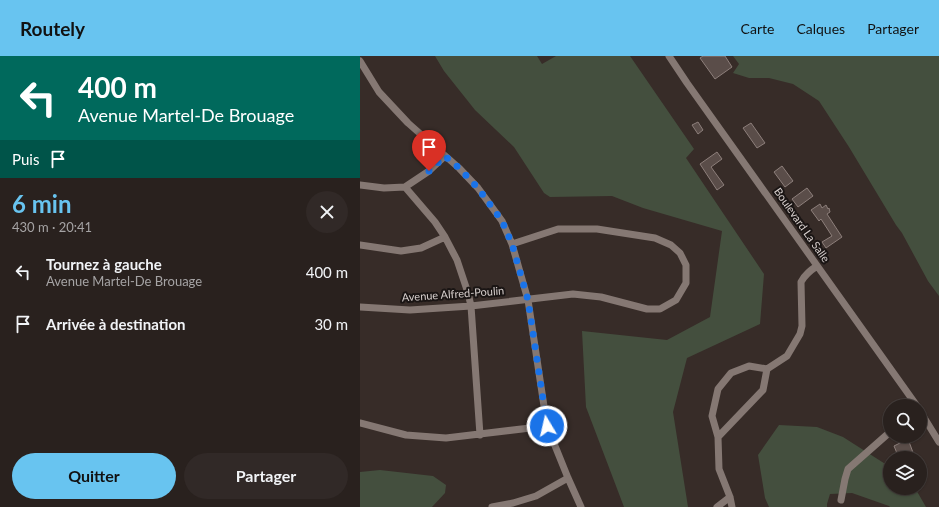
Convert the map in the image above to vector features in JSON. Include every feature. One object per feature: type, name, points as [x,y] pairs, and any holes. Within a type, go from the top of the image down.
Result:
[{"type":"street","name":"Boulevard La Salle","points":[[669,56],[911,399]]},
{"type":"street","points":[[360,61],[379,92],[408,123],[459,168],[478,188],[502,221],[512,244],[528,300],[547,426],[581,507]]},
{"type":"street","points":[[360,185],[384,188],[406,187],[429,171],[445,156]]},
{"type":"street","points":[[406,187],[435,222],[445,237],[457,260],[468,293],[471,306],[480,435]]},
{"type":"street","name":"Avenue Alfred-Poulin","points":[[360,307],[410,310],[471,306],[573,294],[601,297],[647,309],[660,309],[676,300],[686,283],[686,265],[680,253],[671,245],[655,238],[597,229],[558,229],[512,244]]},
{"type":"street","points":[[360,245],[401,251],[421,248],[445,237]]},
{"type":"street","points":[[732,507],[719,469],[718,437],[712,416],[718,390],[731,373],[749,366],[767,369],[787,356],[800,334],[802,326],[801,282],[808,272],[817,266]]},
{"type":"street","points":[[718,437],[763,390],[767,369]]},
{"type":"street","points":[[927,422],[939,442]]},
{"type":"street","points":[[360,423],[406,435],[446,438],[547,426]]},
{"type":"street","points":[[841,500],[848,469],[883,438]]},
{"type":"street","points":[[492,507],[513,503],[536,496],[568,478]]},
{"type":"street","points":[[717,507],[730,498]]},
{"type":"green space","points":[[435,56],[537,56],[542,64],[556,56],[630,56],[694,149],[686,158],[764,274],[760,324],[687,358],[673,412],[688,507],[624,507],[586,407],[582,331],[667,340],[710,317],[722,231],[643,208],[612,196],[550,197],[544,193],[514,147],[475,110],[444,71]]},
{"type":"green space","points":[[733,56],[939,56],[939,296],[928,281],[902,233],[819,101],[793,84],[769,78],[749,78],[733,73],[739,64]]},
{"type":"green space","points":[[779,425],[817,427],[843,437],[883,463],[883,495],[919,495],[926,507],[890,507],[852,493],[830,494],[827,507],[769,507],[765,498],[758,455]]},
{"type":"green space","points":[[380,470],[433,476],[446,485],[445,493],[432,507],[360,507],[360,472]]},
{"type":"building","points":[[703,56],[725,56],[732,67],[715,79],[700,58]]},
{"type":"building","points":[[698,122],[703,130],[698,134],[692,125]]},
{"type":"building","points":[[751,123],[765,143],[757,148],[743,128]]},
{"type":"building","points":[[717,152],[722,159],[711,167],[724,185],[717,190],[700,164]]},
{"type":"building","points":[[782,166],[793,181],[785,187],[774,172]]},
{"type":"building","points":[[807,188],[813,196],[798,207],[792,199]]},
{"type":"building","points":[[820,204],[822,208],[826,205],[828,209],[829,208],[830,212],[827,214],[842,237],[826,248],[822,242],[832,236],[821,219],[819,221],[811,210]]},
{"type":"building","points":[[900,443],[909,443],[912,451],[896,451],[894,446]]},
{"type":"route","points":[[429,171],[445,156],[478,188],[502,221],[512,244],[528,300],[547,426]]}]
